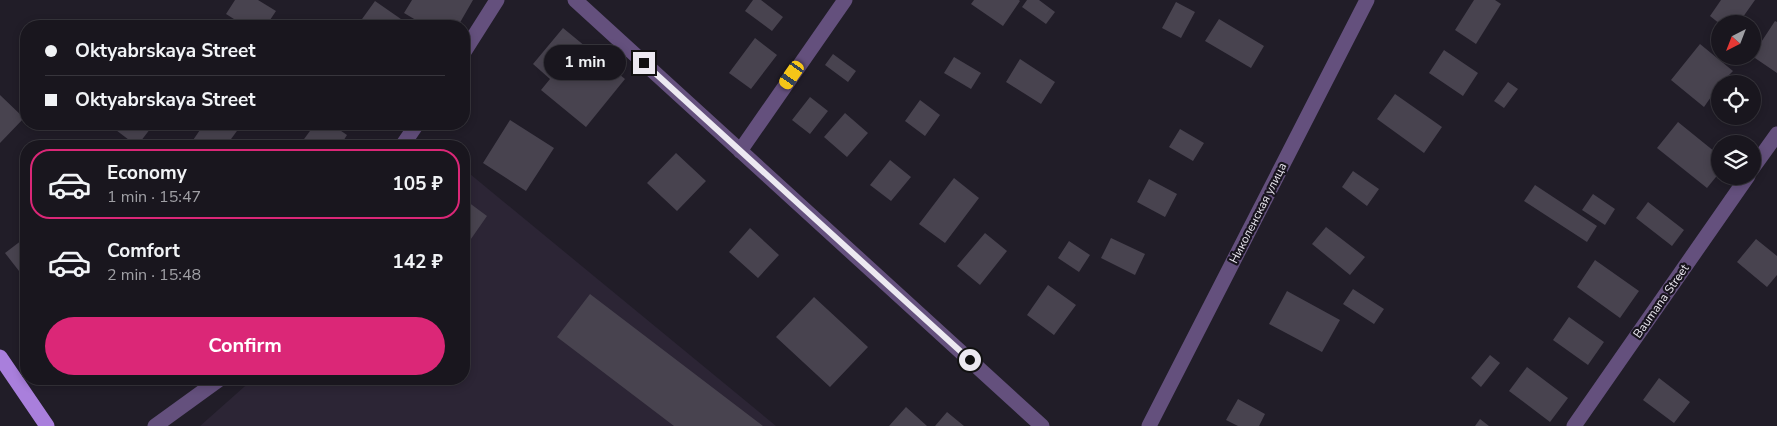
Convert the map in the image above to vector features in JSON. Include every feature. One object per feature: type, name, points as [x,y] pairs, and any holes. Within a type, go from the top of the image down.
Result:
[{"type":"main road","points":[[0,357],[47,426]]},
{"type":"street","points":[[470,43],[497,0]]},
{"type":"street","points":[[575,0],[1042,426]]},
{"type":"street","points":[[740,151],[845,0]]},
{"type":"street","name":"Николенская улица","points":[[1149,426],[1367,0]]},
{"type":"street","points":[[1761,156],[1777,134]]},
{"type":"street","name":"Baumana Street","points":[[1574,426],[1742,185]]},
{"type":"street","points":[[155,426],[212,385]]},
{"type":"shaded area","points":[[470,174],[776,426],[200,426],[246,385],[470,385]]},
{"type":"building","points":[[235,0],[258,0],[276,11],[270,20],[236,20],[226,14]]},
{"type":"building","points":[[412,0],[473,0],[461,20],[416,20],[404,13]]},
{"type":"building","points":[[753,0],[761,0],[783,17],[772,31],[745,11]]},
{"type":"building","points":[[974,0],[1020,1],[1003,26],[971,4]]},
{"type":"building","points":[[1027,0],[1039,0],[1055,12],[1046,24],[1022,7]]},
{"type":"building","points":[[1474,0],[1495,0],[1501,4],[1476,44],[1455,30]]},
{"type":"building","points":[[1721,0],[1755,0],[1744,15],[1710,16]]},
{"type":"building","points":[[375,1],[402,20],[361,20]]},
{"type":"building","points":[[1176,2],[1195,12],[1181,38],[1162,28]]},
{"type":"building","points":[[1219,19],[1264,46],[1251,68],[1205,41]]},
{"type":"building","points":[[1775,21],[1777,22],[1777,73],[1761,62],[1761,42]]},
{"type":"building","points":[[563,28],[625,79],[586,127],[541,90],[550,79],[533,64]]},
{"type":"building","points":[[755,38],[777,55],[751,89],[729,73]]},
{"type":"building","points":[[1700,44],[1711,53],[1711,65],[1726,65],[1733,71],[1729,75],[1711,75],[1711,97],[1704,107],[1671,80]]},
{"type":"building","points":[[1444,50],[1478,73],[1463,96],[1429,73]]},
{"type":"building","points":[[833,54],[856,71],[848,82],[825,65]]},
{"type":"building","points":[[954,57],[981,73],[971,89],[944,73]]},
{"type":"building","points":[[1020,59],[1055,82],[1041,104],[1006,82]]},
{"type":"building","points":[[1508,82],[1518,89],[1504,108],[1494,101]]},
{"type":"building","points":[[1395,94],[1442,127],[1424,153],[1377,119]]},
{"type":"building","points":[[0,95],[20,114],[20,122],[0,143]]},
{"type":"building","points":[[810,97],[828,111],[810,134],[792,120]]},
{"type":"building","points":[[920,100],[940,115],[925,136],[905,121]]},
{"type":"building","points":[[845,113],[868,133],[847,157],[824,137]]},
{"type":"building","points":[[510,120],[554,148],[526,191],[483,163]]},
{"type":"building","points":[[1678,122],[1711,149],[1711,183],[1707,188],[1657,148]]},
{"type":"building","points":[[1180,129],[1204,143],[1193,161],[1169,147]]},
{"type":"building","points":[[116,130],[149,130],[142,140],[129,140]]},
{"type":"building","points":[[200,130],[238,130],[230,140],[193,140]]},
{"type":"building","points":[[311,130],[340,130],[347,135],[344,140],[303,140]]},
{"type":"building","points":[[676,153],[706,181],[677,211],[647,183]]},
{"type":"building","points":[[890,160],[911,177],[891,201],[870,185]]},
{"type":"building","points":[[1353,171],[1379,189],[1367,206],[1342,187]]},
{"type":"building","points":[[954,178],[979,198],[945,243],[919,224]]},
{"type":"building","points":[[1149,179],[1177,194],[1165,217],[1137,202]]},
{"type":"building","points":[[1535,185],[1597,226],[1587,242],[1524,201]]},
{"type":"building","points":[[1593,194],[1615,209],[1605,225],[1582,210]]},
{"type":"building","points":[[1648,202],[1684,230],[1672,246],[1636,218]]},
{"type":"building","points":[[470,203],[487,216],[470,240]]},
{"type":"building","points":[[1326,227],[1365,257],[1350,275],[1312,244]]},
{"type":"building","points":[[750,228],[779,255],[758,278],[729,252]]},
{"type":"building","points":[[985,233],[1007,251],[980,285],[957,266]]},
{"type":"building","points":[[1111,238],[1145,254],[1135,275],[1101,258]]},
{"type":"building","points":[[1756,239],[1777,256],[1777,275],[1767,287],[1737,262]]},
{"type":"building","points":[[1069,241],[1090,255],[1079,272],[1058,258]]},
{"type":"building","points":[[20,242],[20,272],[5,253]]},
{"type":"building","points":[[1595,260],[1639,291],[1620,318],[1577,287]]},
{"type":"building","points":[[1048,285],[1076,305],[1054,335],[1027,315]]},
{"type":"building","points":[[1353,289],[1384,309],[1374,324],[1343,304]]},
{"type":"building","points":[[1287,291],[1340,320],[1322,352],[1269,324]]},
{"type":"building","points":[[590,294],[763,426],[674,426],[557,337]]},
{"type":"building","points":[[814,297],[868,347],[830,387],[776,337]]},
{"type":"building","points":[[1569,317],[1604,342],[1588,365],[1553,340]]},
{"type":"building","points":[[1490,355],[1500,363],[1481,387],[1471,378]]},
{"type":"building","points":[[1527,367],[1568,398],[1550,422],[1509,391]]},
{"type":"building","points":[[1659,378],[1690,402],[1674,423],[1643,400]]},
{"type":"building","points":[[1238,399],[1265,414],[1259,426],[1238,426],[1226,420]]},
{"type":"building","points":[[906,407],[927,426],[889,426]]},
{"type":"building","points":[[947,412],[964,426],[935,426]]},
{"type":"building","points":[[1480,419],[1489,426],[1475,426]]},
{"type":"route","points":[[644,63],[970,360]]}]
